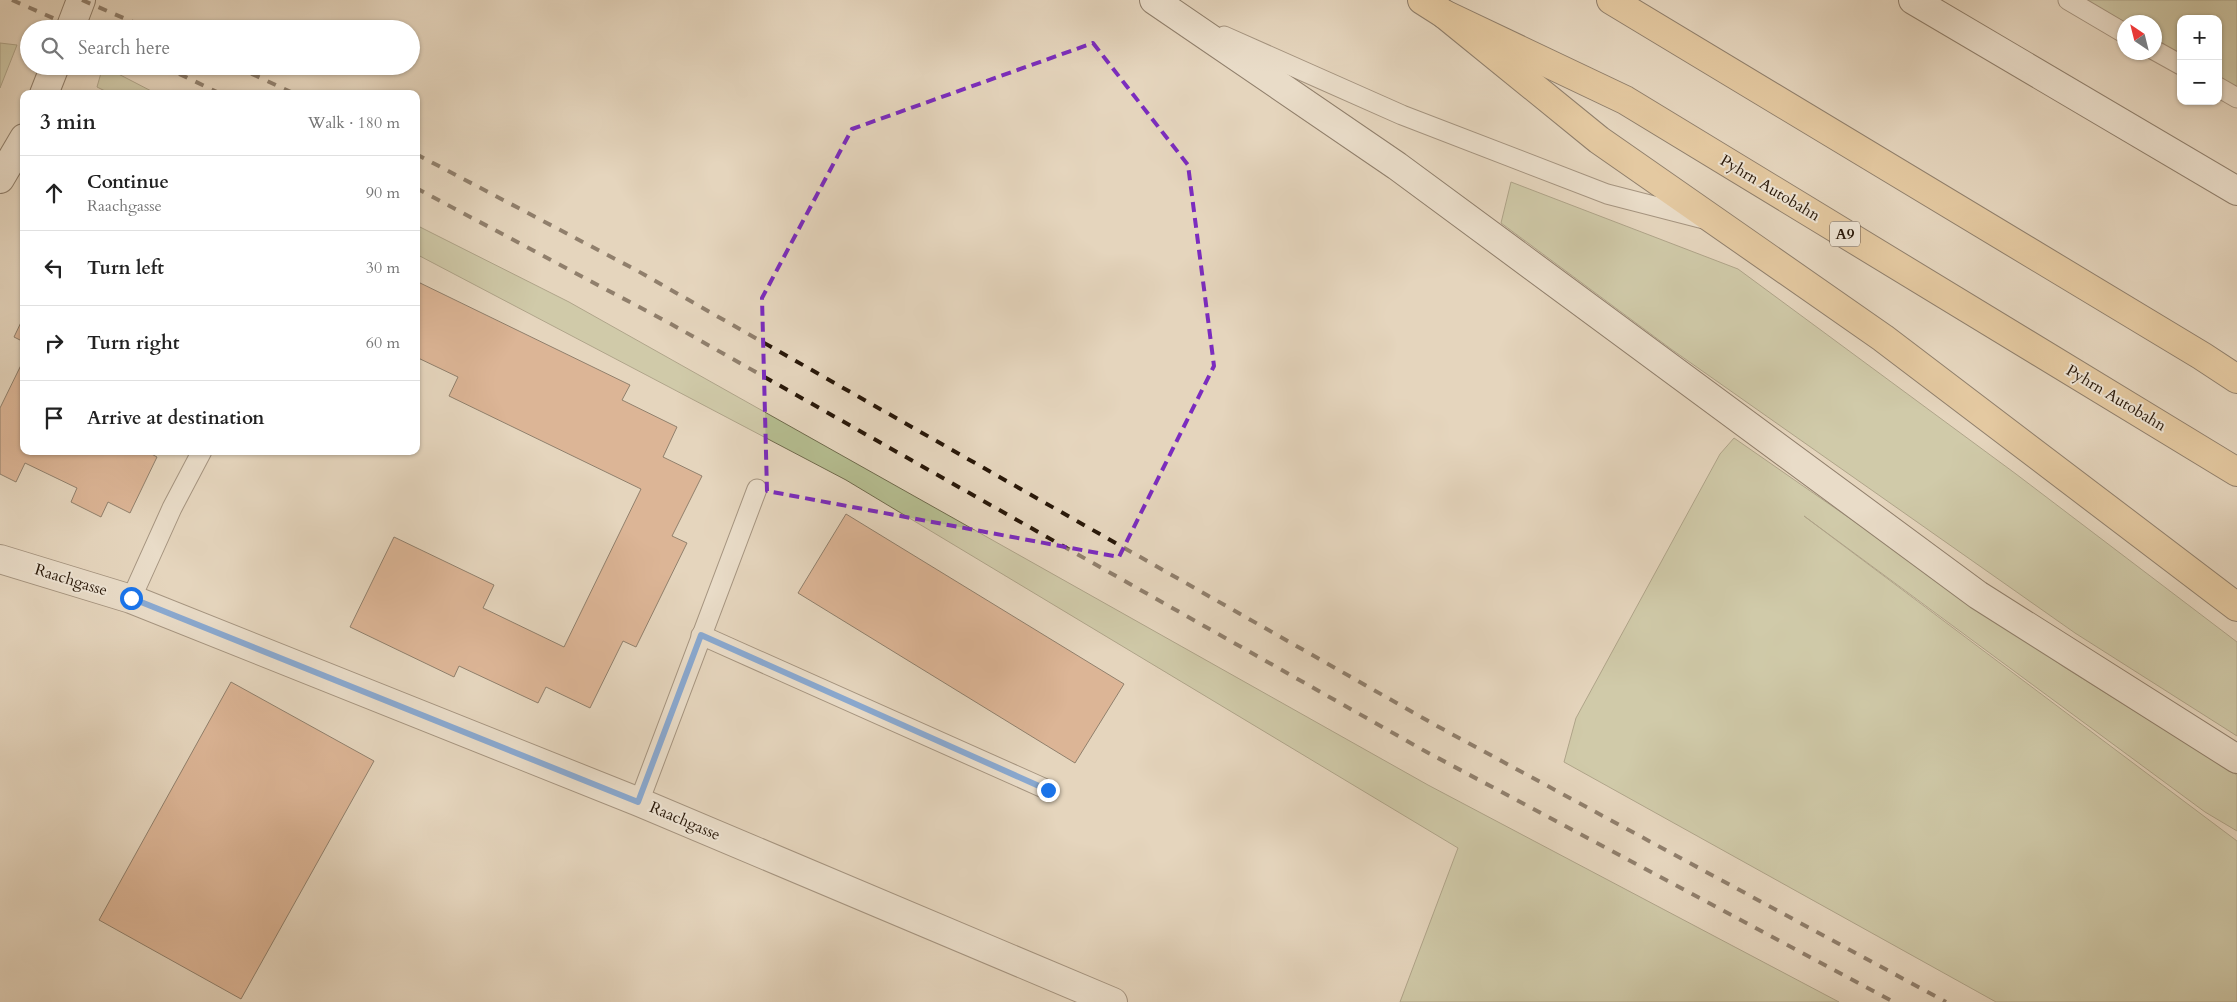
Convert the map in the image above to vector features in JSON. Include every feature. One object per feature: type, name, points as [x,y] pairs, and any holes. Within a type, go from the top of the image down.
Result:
[{"type":"highway","points":[[1611,0],[2202,356],[2237,379]]},
{"type":"highway","points":[[1433,7],[1598,140],[1883,338],[2237,607]]},
{"type":"highway","name":"Pyhrn Autobahn","points":[[1433,7],[1625,100],[2237,472]]},
{"type":"highway","points":[[2202,356],[2237,372]]},
{"type":"main road","points":[[74,20],[82,0]]},
{"type":"main road","points":[[1154,0],[1397,166],[1978,595],[2237,759]]},
{"type":"main road","points":[[1913,0],[2237,191]]},
{"type":"main road","points":[[46,90],[51,75]]},
{"type":"main road","points":[[0,179],[20,145]]},
{"type":"main road","name":"Raachgasse","points":[[0,559],[131,598],[638,802],[1113,1002]]},
{"type":"lane","points":[[2068,0],[2117,29]]},
{"type":"lane","points":[[1177,16],[1402,115],[1607,194],[1718,223]]},
{"type":"lane","points":[[2162,54],[2177,63]]},
{"type":"lane","points":[[2222,89],[2237,98]]},
{"type":"lane","points":[[131,598],[172,508],[200,455]]},
{"type":"lane","points":[[638,802],[757,489]]},
{"type":"lane","points":[[701,635],[1048,790]]},
{"type":"highlighted area","points":[[1093,43],[1188,165],[1214,366],[1119,557],[767,491],[762,298],[852,129]]},
{"type":"green space","points":[[2069,0],[2237,0],[2237,102],[2222,93],[2222,15],[2177,15],[2177,66],[2162,56],[2162,15],[2117,15],[2117,19]]},
{"type":"green space","points":[[0,43],[17,45],[0,88]]},
{"type":"green space","points":[[100,75],[120,75],[149,90],[103,90],[97,87]]},
{"type":"green space","points":[[1511,182],[1738,269],[2016,474],[2237,642],[2237,736],[2075,633],[1671,349],[1501,223]]},
{"type":"green space","points":[[420,227],[569,302],[1428,785],[1839,1002],[1400,1002],[1458,848],[846,480],[420,256]]},
{"type":"green space","points":[[1734,438],[2064,667],[2237,775],[2237,831],[2205,812],[1804,516],[2237,841],[2237,1002],[1996,1002],[1564,762],[1576,718],[1720,454]]},
{"type":"building","points":[[420,283],[630,385],[622,400],[677,427],[663,457],[702,476],[672,536],[687,543],[636,647],[623,641],[590,708],[546,687],[538,703],[459,666],[454,677],[350,627],[394,537],[494,585],[483,608],[564,647],[641,489],[449,396],[458,377],[420,359]]},
{"type":"building","points":[[20,324],[20,340],[14,337]]},
{"type":"building","points":[[20,367],[20,455],[153,455],[157,457],[130,513],[108,502],[101,517],[71,502],[77,488],[25,463],[16,482],[0,474],[0,408]]},
{"type":"building","points":[[846,514],[1124,684],[1075,763],[798,593]]},
{"type":"building","points":[[231,682],[374,761],[241,999],[99,920]]},
{"type":"railway","points":[[12,0],[58,20]]},
{"type":"railway","points":[[82,0],[128,20]]},
{"type":"railway","points":[[182,75],[213,90]]},
{"type":"railway","points":[[254,75],[286,90]]},
{"type":"railway","points":[[420,156],[636,270],[1437,726],[1946,1002]]},
{"type":"railway","points":[[420,190],[671,324],[1423,750],[1894,1002]]},
{"type":"route","points":[[131,598],[638,802],[701,635],[1048,790]]}]
